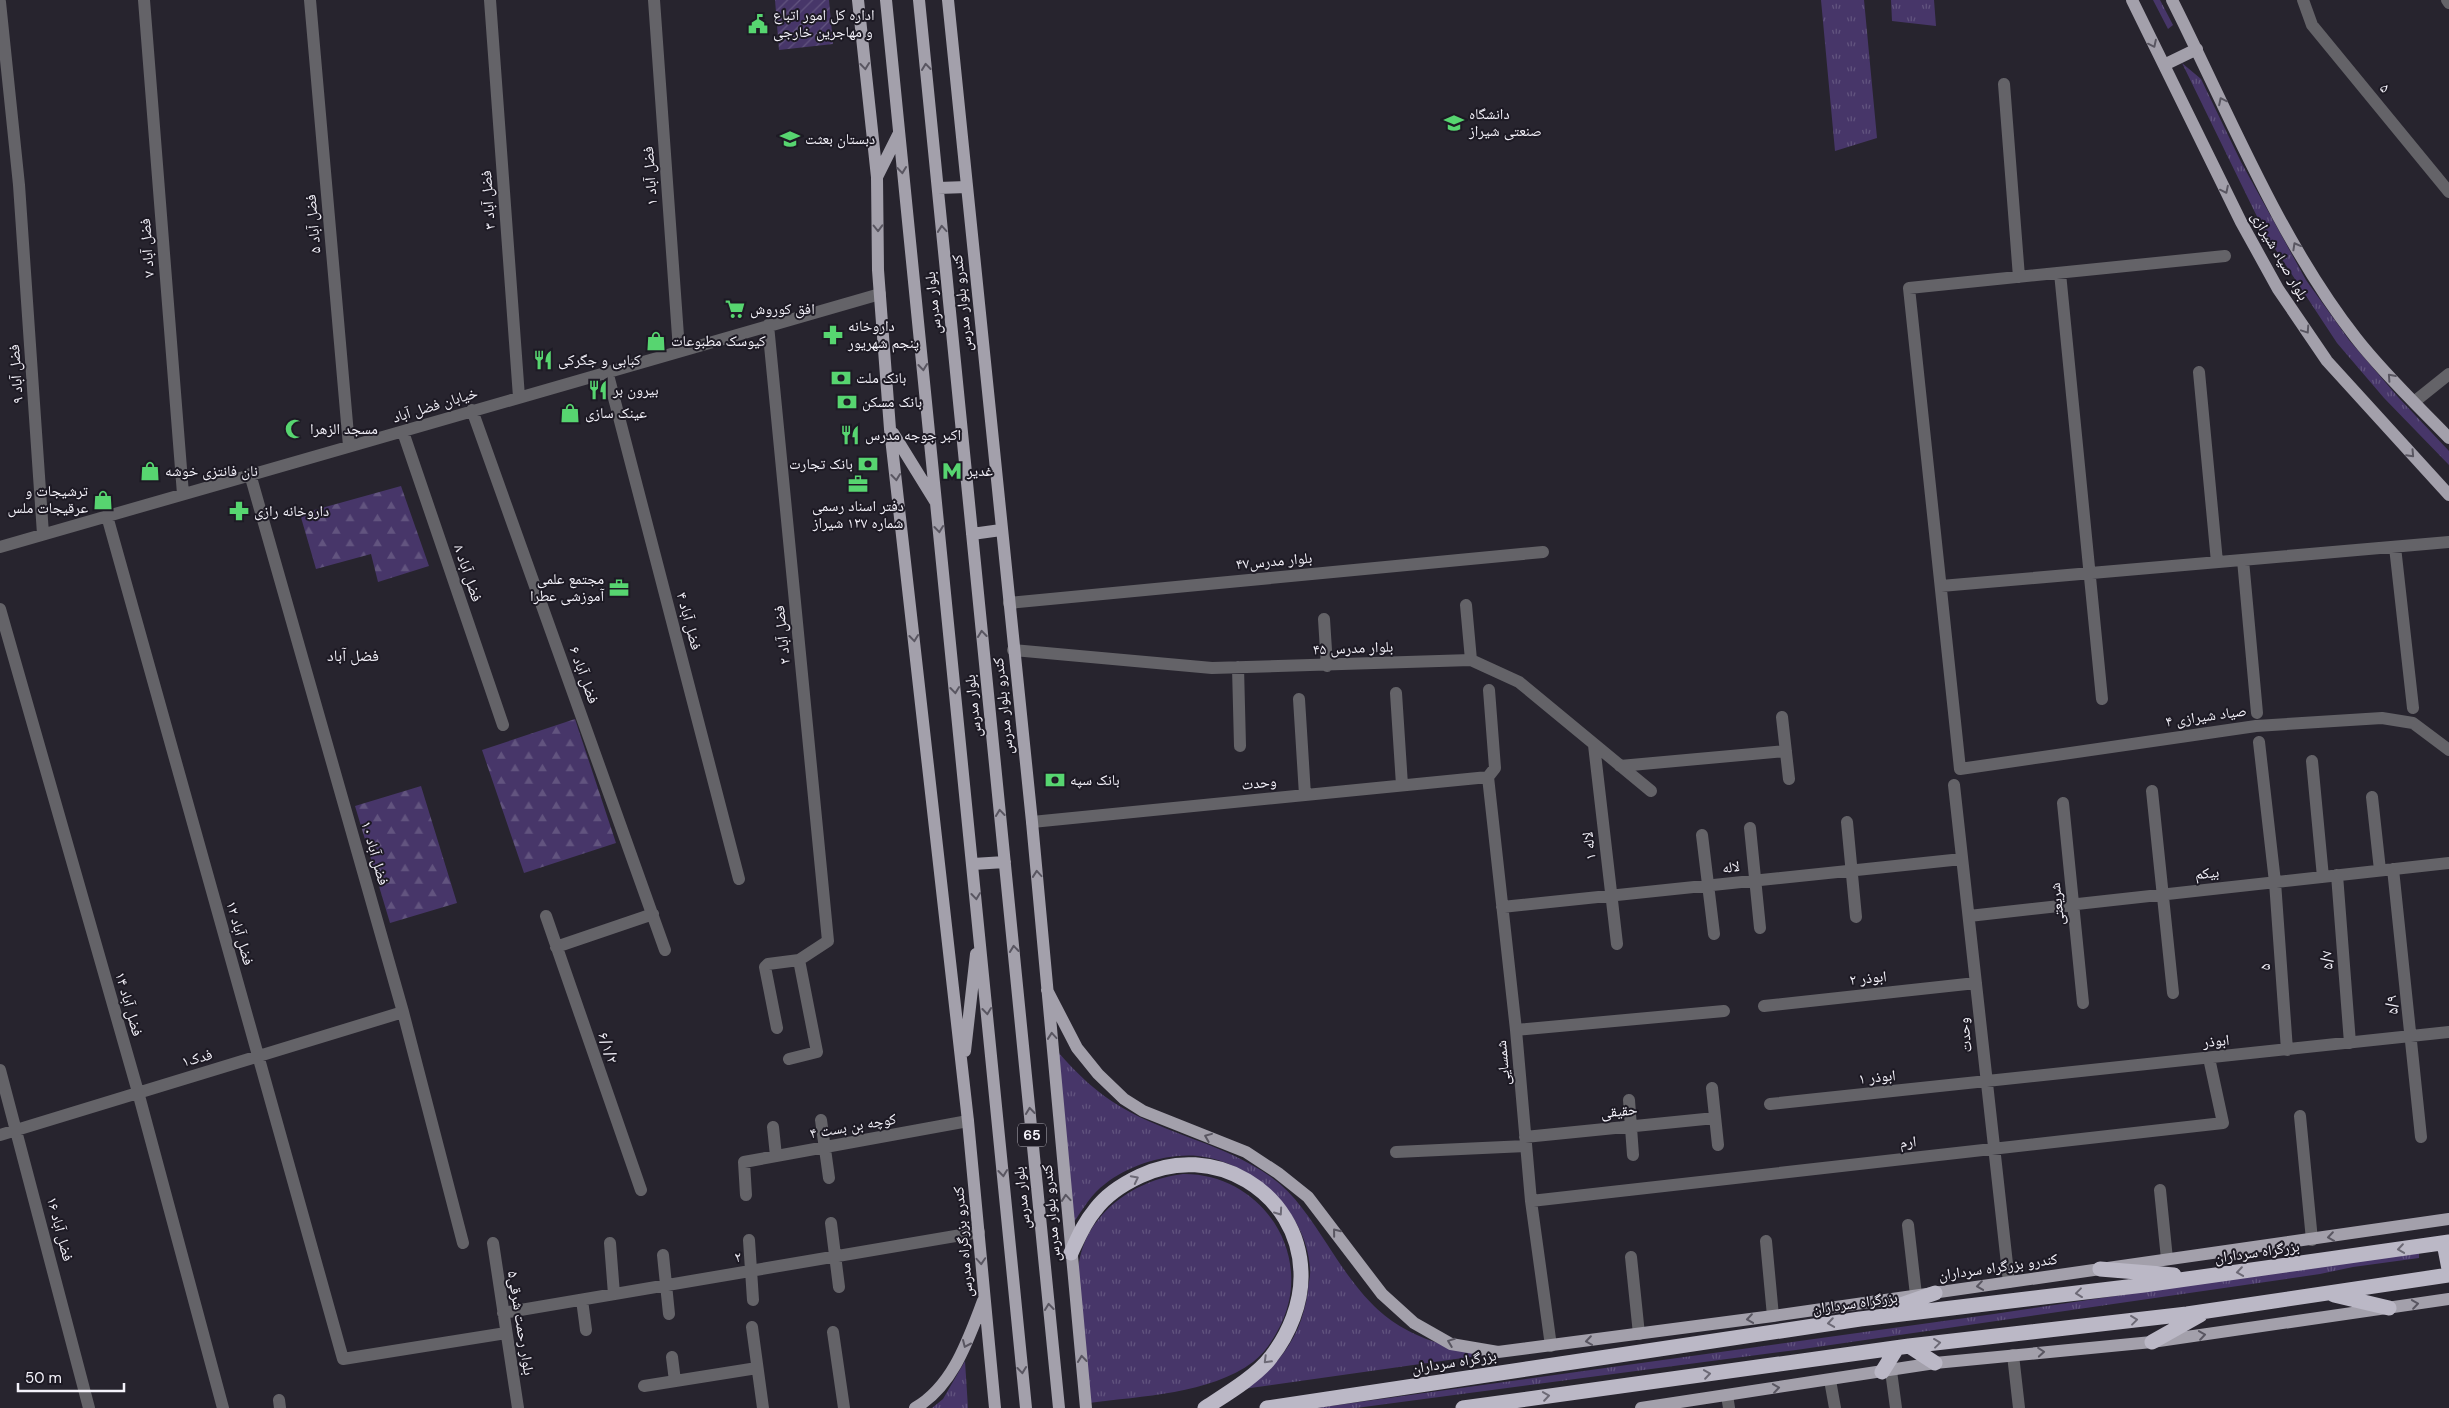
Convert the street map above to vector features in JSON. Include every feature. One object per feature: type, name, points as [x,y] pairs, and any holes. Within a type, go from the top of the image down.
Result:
[{"type":"highway","points":[[1071,1253],[1083,1227],[1095,1209],[1120,1187],[1159,1168],[1193,1163],[1211,1166],[1243,1178],[1270,1199],[1290,1229],[1299,1259],[1302,1273],[1297,1308],[1282,1341],[1270,1359],[1205,1408]]},
{"type":"highway","points":[[2447,1243],[2449,1269]]},
{"type":"highway","name":"بزرگراه سرداران","points":[[1267,1408],[1860,1319],[2203,1277],[2447,1243]]},
{"type":"highway","points":[[2100,1269],[2203,1277]]},
{"type":"highway","points":[[1463,1408],[1903,1347],[2208,1310],[2449,1275]]},
{"type":"highway","points":[[1860,1319],[1934,1293]]},
{"type":"highway","points":[[2326,1293],[2389,1308]]},
{"type":"highway","points":[[2152,1342],[2208,1310]]},
{"type":"highway","points":[[1903,1347],[1935,1363]]},
{"type":"highway","points":[[1887,1371],[1903,1347]]},
{"type":"main road","points":[[858,0],[877,177],[880,294],[890,429],[963,1073]]},
{"type":"main road","name":"بلوار مدرس","points":[[886,0],[1026,1408]]},
{"type":"main road","name":"بلوار مدرس","points":[[919,0],[1059,1408]]},
{"type":"main road","name":"کندرو بلوار مدرس","points":[[948,0],[1032,822],[1086,1408]]},
{"type":"main road","name":"بلوار صیاد شیرازی","points":[[2132,0],[2241,222],[2278,289],[2327,361],[2449,495]]},
{"type":"main road","name":"بلوار صیاد شیرازی","points":[[2172,0],[2273,206],[2311,273],[2356,339],[2449,438]]},
{"type":"main road","points":[[2164,65],[2197,49]]},
{"type":"main road","points":[[877,177],[898,135]]},
{"type":"main road","points":[[938,188],[967,188]]},
{"type":"main road","points":[[890,429],[937,504]]},
{"type":"main road","points":[[972,534],[1001,530]]},
{"type":"main road","points":[[973,864],[1005,862]]},
{"type":"main road","points":[[963,1073],[979,928]]},
{"type":"main road","name":"کندرو بزرگراه سرداران","points":[[1047,990],[1077,1048],[1098,1074],[1124,1099],[1143,1111],[1246,1152],[1278,1172],[1308,1197],[1382,1294],[1414,1323],[1451,1344],[1498,1352],[1773,1316],[2449,1220]]},
{"type":"main road","name":"کندرو بزرگراه مدرس","points":[[963,1073],[979,1232],[983,1299],[995,1408]]},
{"type":"main road","points":[[915,1408],[940,1387],[952,1371],[969,1337],[983,1299]]},
{"type":"main road","points":[[1641,1408],[1935,1363],[2152,1342],[2449,1299]]},
{"type":"street","name":"فضل آباد ۷","points":[[144,0],[183,494]]},
{"type":"street","name":"فضل آباد ۵","points":[[310,0],[349,446]]},
{"type":"street","name":"فضل آباد ۳","points":[[490,0],[519,397]]},
{"type":"street","name":"فضل آباد ۱","points":[[654,0],[679,350]]},
{"type":"street","name":"۵","points":[[2302,0],[2312,25],[2449,192]]},
{"type":"street","name":"فضل آباد ۹","points":[[0,2],[19,185],[43,534]]},
{"type":"street","points":[[2004,84],[2020,277]]},
{"type":"street","points":[[2225,256],[1909,288],[1941,586],[2449,542]]},
{"type":"street","points":[[2060,273],[2102,699]]},
{"type":"street","name":"خیابان فضل آباد","points":[[0,547],[250,474],[403,432],[679,350],[880,294]]},
{"type":"street","name":"فضل آباد ۲","points":[[768,325],[828,941],[800,960]]},
{"type":"street","name":"فضل آباد ۴","points":[[607,371],[739,880]]},
{"type":"street","points":[[2199,372],[2217,562]]},
{"type":"street","points":[[2414,402],[2449,374]]},
{"type":"street","name":"فضل آباد ۶","points":[[472,410],[666,950]]},
{"type":"street","name":"فضل آباد ۸","points":[[403,432],[503,726]]},
{"type":"street","name":"فضل آباد ۱۰","points":[[250,474],[404,1012],[463,1242]]},
{"type":"street","name":"فضل آباد ۱۲","points":[[107,516],[342,1358],[506,1333]]},
{"type":"street","points":[[2395,547],[2413,708]]},
{"type":"street","name":"بلوار مدرس۴۷","points":[[1009,603],[1543,552]]},
{"type":"street","points":[[2243,560],[2257,712]]},
{"type":"street","name":"صیاد شیرازی ۴","points":[[1941,586],[1960,768],[2256,726],[2382,718],[2413,723],[2449,750]]},
{"type":"street","points":[[1466,605],[1471,660]]},
{"type":"street","name":"فضل آباد ۱۴","points":[[0,609],[138,1092],[223,1408]]},
{"type":"street","points":[[1324,619],[1328,666]]},
{"type":"street","name":"۴۵ بلوار مدرس","points":[[1013,650],[1212,668],[1328,666],[1471,660],[1519,682],[1594,746],[1651,791]]},
{"type":"street","points":[[1238,667],[1240,746]]},
{"type":"street","points":[[1488,777],[1495,768],[1489,690]]},
{"type":"street","points":[[1396,693],[1402,785]]},
{"type":"street","points":[[1299,699],[1306,795]]},
{"type":"street","points":[[1782,717],[1789,779]]},
{"type":"street","name":"۵","points":[[2259,742],[2275,882],[2287,1050]]},
{"type":"street","name":"لاله ۱","points":[[1594,746],[1617,944]]},
{"type":"street","points":[[1620,766],[1786,751]]},
{"type":"street","points":[[2312,761],[2323,877]]},
{"type":"street","name":"وحدت","points":[[1032,822],[1488,777]]},
{"type":"street","name":"شمسایی","points":[[1488,777],[1516,1030],[1531,1201],[1551,1346]]},
{"type":"street","name":"وحدت","points":[[1954,785],[2009,1282]]},
{"type":"street","points":[[2152,791],[2173,993]]},
{"type":"street","name":"۵/۹","points":[[2372,797],[2386,870],[2412,1036],[2422,1137]]},
{"type":"street","name":"شریعتی","points":[[2063,803],[2083,1003]]},
{"type":"street","points":[[1847,822],[1856,916]]},
{"type":"street","points":[[1750,828],[1760,928]]},
{"type":"street","points":[[1702,835],[1714,934]]},
{"type":"street","name":"لاله","points":[[1502,907],[1962,859]]},
{"type":"street","name":"بیکم","points":[[1969,916],[2449,863]]},
{"type":"street","name":"۵/۷","points":[[2337,875],[2350,1043]]},
{"type":"street","points":[[556,947],[653,914]]},
{"type":"street","name":"۶/۱/۲","points":[[546,916],[640,1190]]},
{"type":"street","points":[[777,1028],[765,968],[768,964],[800,960],[817,1052],[789,1059]]},
{"type":"street","name":"ابوذر ۲","points":[[1764,1006],[1976,983]]},
{"type":"street","points":[[1516,1030],[1724,1011]]},
{"type":"street","name":"فدک۱","points":[[0,1135],[404,1012]]},
{"type":"street","name":"ابوذر","points":[[1987,1081],[2449,1032]]},
{"type":"street","name":"ارم","points":[[1531,1201],[2223,1124],[2209,1058]]},
{"type":"street","name":"فضل آباد ۱۶","points":[[0,1070],[88,1402]]},
{"type":"street","name":"ابوذر ۱","points":[[1770,1104],[1987,1081]]},
{"type":"street","points":[[1712,1088],[1718,1145]]},
{"type":"street","points":[[1629,1100],[1633,1155]]},
{"type":"street","points":[[2300,1116],[2312,1240]]},
{"type":"street","name":"حقیقی","points":[[1396,1152],[1526,1141],[1631,1126],[1715,1118]]},
{"type":"street","points":[[821,1120],[829,1178]]},
{"type":"street","name":"کوچه بن بست ۴","points":[[746,1195],[744,1162],[968,1121]]},
{"type":"street","points":[[773,1128],[776,1156]]},
{"type":"street","points":[[2160,1190],[2167,1260]]},
{"type":"street","points":[[831,1223],[839,1287]]},
{"type":"street","points":[[1908,1225],[1916,1296]]},
{"type":"street","name":"۲","points":[[503,1313],[979,1232]]},
{"type":"street","points":[[749,1240],[752,1300]]},
{"type":"street","points":[[1766,1241],[1773,1316]]},
{"type":"street","name":"۵بلوار رحمت شرقی","points":[[493,1243],[518,1408]]},
{"type":"street","points":[[610,1243],[614,1294]]},
{"type":"street","points":[[663,1255],[669,1314]]},
{"type":"street","points":[[1631,1257],[1639,1334]]},
{"type":"street","points":[[582,1300],[586,1330]]},
{"type":"street","points":[[752,1327],[763,1408]]},
{"type":"street","points":[[833,1332],[844,1408]]},
{"type":"street","points":[[2013,1355],[2019,1408]]},
{"type":"street","points":[[672,1357],[675,1381]]},
{"type":"street","points":[[644,1386],[758,1368]]},
{"type":"street","points":[[1887,1371],[1896,1408]]},
{"type":"street","points":[[1830,1380],[1835,1408]]},
{"type":"street","points":[[1727,1395],[1728,1408]]},
{"type":"green space","points":[[775,0],[829,0],[833,44],[779,50]]},
{"type":"green space","points":[[1821,0],[1864,0],[1877,138],[1835,151]]},
{"type":"green space","points":[[1891,0],[1934,0],[1936,26],[1892,21]]},
{"type":"green space","points":[[2153,0],[2160,0],[2173,25],[2168,29]]},
{"type":"green space","points":[[2182,63],[2201,79],[2241,162],[2306,280],[2349,340],[2398,397],[2449,451],[2449,465],[2384,398],[2337,343],[2266,235]]},
{"type":"green space","points":[[401,486],[429,566],[378,582],[371,554],[316,569],[300,514]]},
{"type":"green space","points":[[575,719],[616,843],[524,873],[482,750]]},
{"type":"green space","points":[[421,786],[457,903],[390,923],[355,806]]},
{"type":"green space","points":[[1058,1052],[1087,1082],[1121,1107],[1139,1117],[1235,1156],[1280,1184],[1302,1208],[1343,1269],[1359,1289],[1390,1320],[1430,1340],[1484,1355],[1243,1389],[1266,1372],[1278,1360],[1289,1345],[1301,1319],[1308,1291],[1310,1272],[1307,1248],[1299,1228],[1288,1210],[1257,1179],[1238,1168],[1218,1160],[1198,1156],[1174,1156],[1149,1162],[1125,1171],[1096,1192],[1074,1222]]},
{"type":"green space","points":[[1183,1174],[1210,1177],[1235,1187],[1256,1202],[1273,1221],[1285,1244],[1291,1269],[1290,1295],[1282,1322],[1270,1344],[1258,1358],[1236,1373],[1217,1381],[1174,1392],[1089,1403],[1078,1293],[1080,1256],[1087,1238],[1097,1221],[1126,1194],[1163,1178]]},
{"type":"green space","points":[[2419,1251],[2419,1258],[2353,1267],[2320,1274],[1796,1350],[1356,1408],[1316,1408],[1994,1314]]},
{"type":"green space","points":[[965,1361],[968,1408],[932,1408],[943,1399]]},
{"type":"place","name":"اداره کل امور اتباع و مهاجرین خارجی","points":[[758,24]]},
{"type":"place","name":"دانشگاه صنعتی شیراز","points":[[1454,123]]},
{"type":"place","name":"دبستان بعثت","points":[[790,139]]},
{"type":"place","name":"افق کوروش","points":[[735,309]]},
{"type":"place","name":"داروخانه پنجم شهریور","points":[[833,335]]},
{"type":"place","name":"کیوسک مطبوعات","points":[[656,341]]},
{"type":"place","name":"کبابی و جگرکی","points":[[543,360]]},
{"type":"place","name":"بانک ملت","points":[[841,378]]},
{"type":"place","name":"بیرون بر","points":[[598,390]]},
{"type":"place","name":"بانک مسکن","points":[[847,402]]},
{"type":"place","name":"عینک سازی","points":[[570,413]]},
{"type":"place","name":"مسجد الزهرا","points":[[295,429]]},
{"type":"place","name":"اکبر جوجه مدرس","points":[[850,435]]},
{"type":"place","name":"بانک تجارت","points":[[868,464]]},
{"type":"place","name":"نان فانتزی خوشه","points":[[150,471]]},
{"type":"place","name":"غدیر","points":[[952,471]]},
{"type":"place","name":"دفتر اسناد رسمی شماره ۱۲۷ شیراز","points":[[858,484]]},
{"type":"place","name":"ترشیجات و عرقیجات ملس","points":[[103,500]]},
{"type":"place","name":"داروخانه رازی","points":[[239,511]]},
{"type":"place","name":"مجتمع علمی آموزشی عطرا","points":[[619,588]]},
{"type":"place","name":"بانک سپه","points":[[1055,780]]},
{"type":"district","name":"فضل آباد","points":[[353,655]]}]
